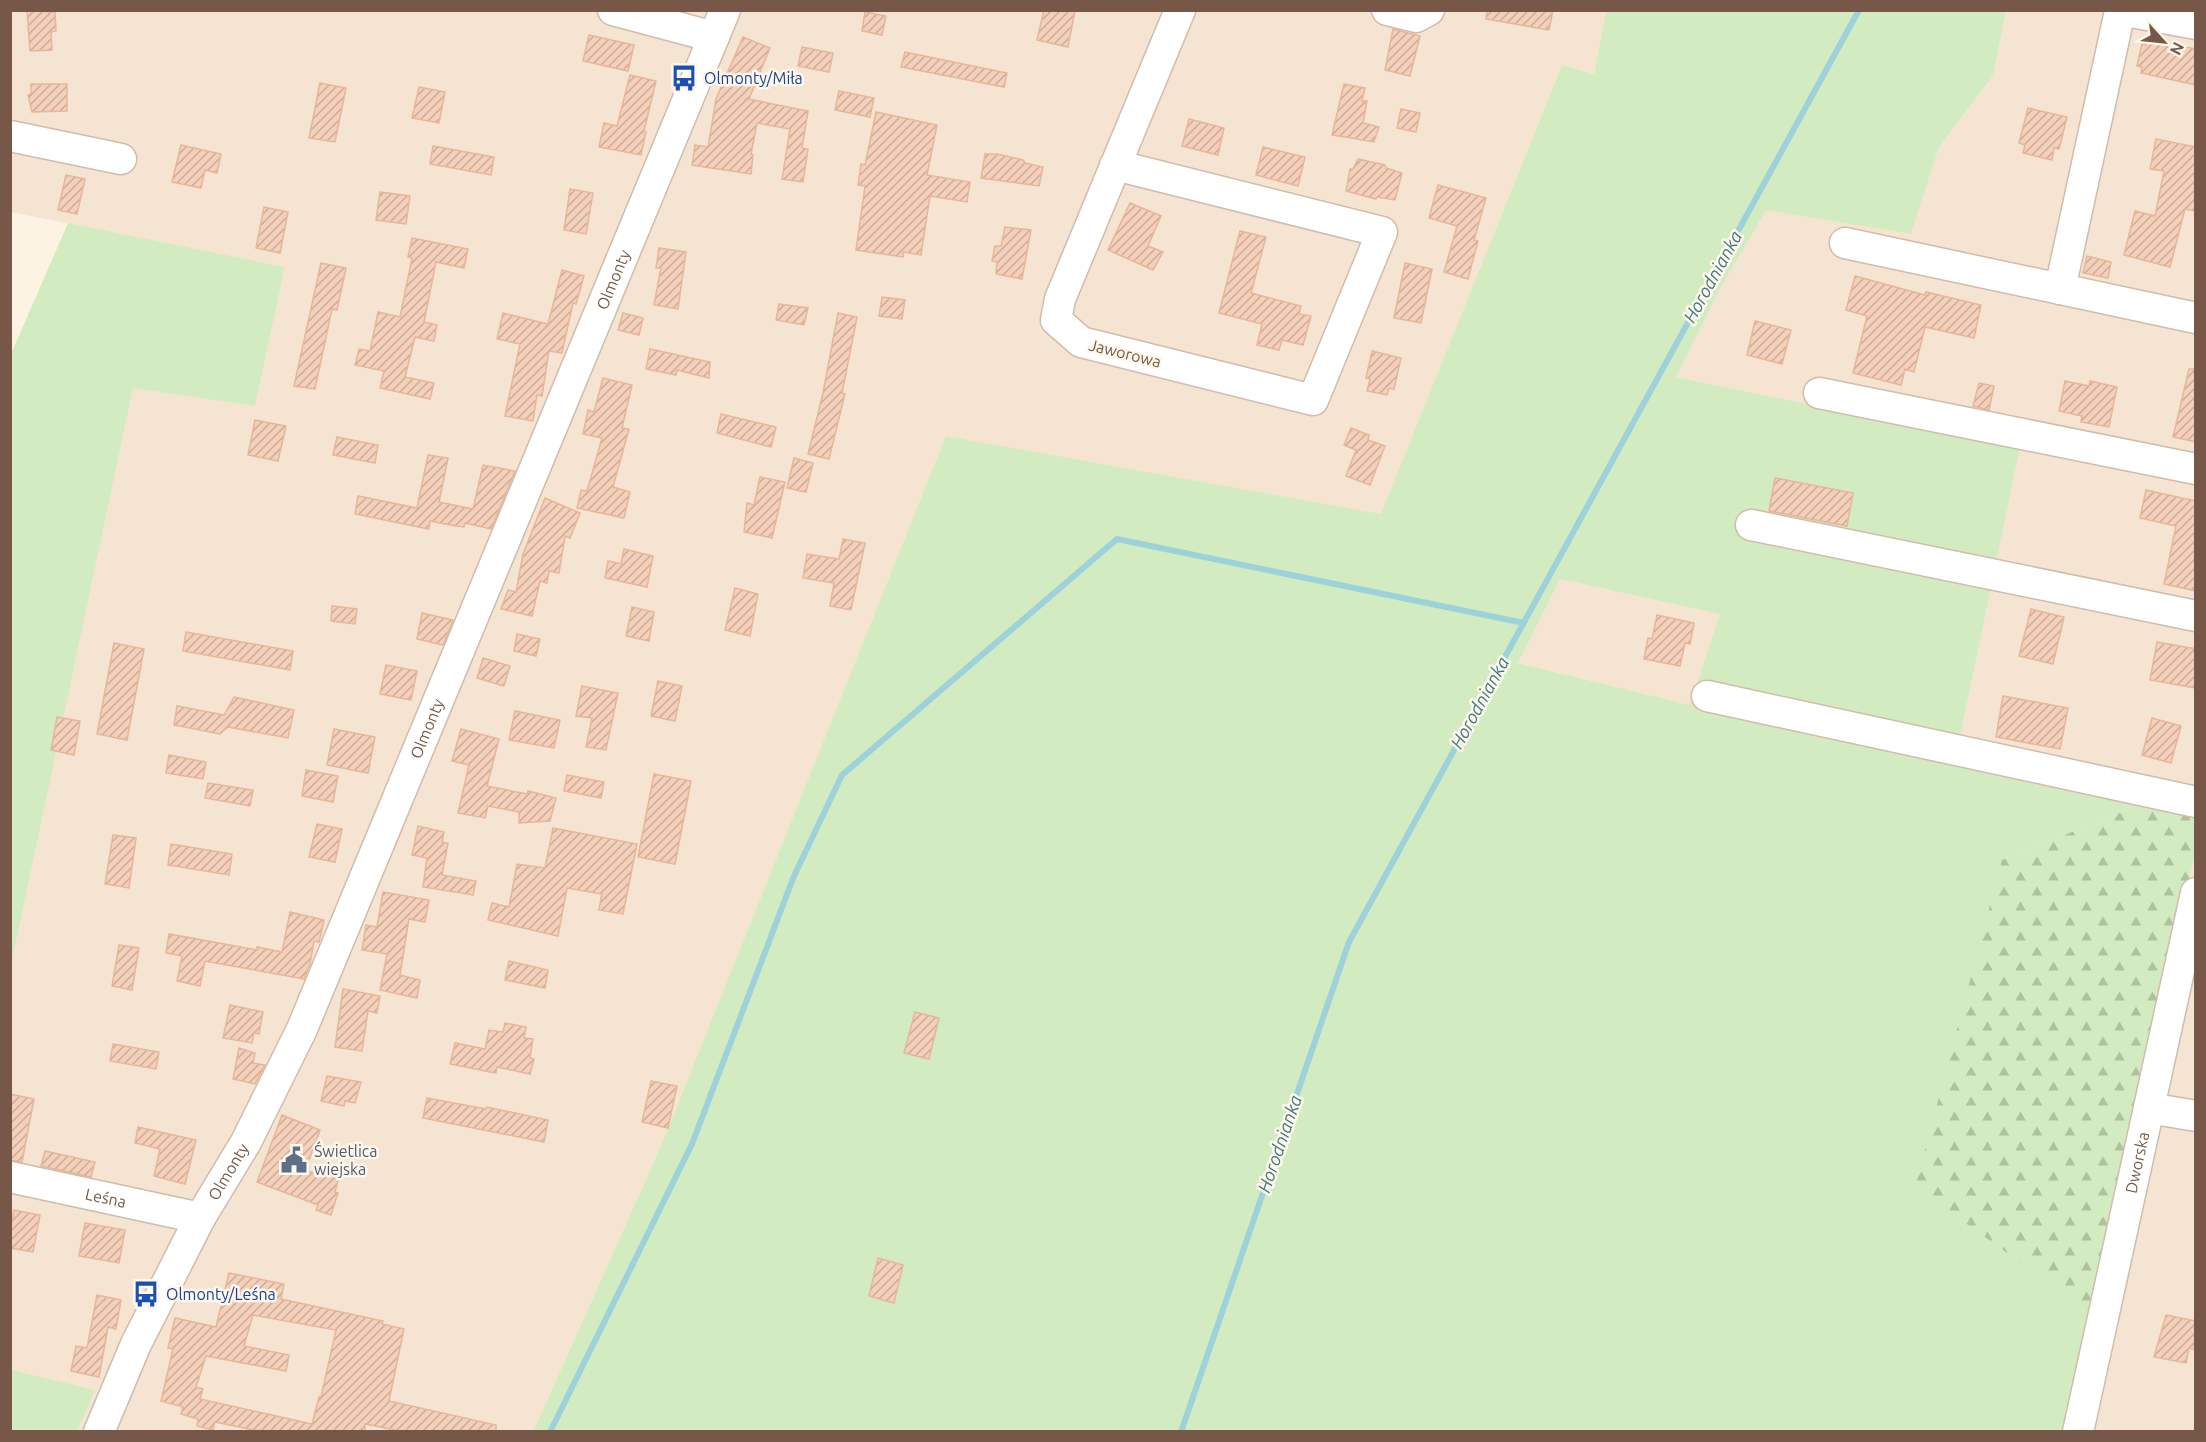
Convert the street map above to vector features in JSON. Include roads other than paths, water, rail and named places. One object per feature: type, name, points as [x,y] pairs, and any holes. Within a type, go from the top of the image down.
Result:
[{"type":"street","points":[[613,10],[719,24]]},
{"type":"street","name":"Jaworowa","points":[[1115,165],[1382,232],[1313,400],[1081,342],[1056,320],[1060,299],[1115,165],[1180,10]]},
{"type":"street","points":[[1387,10],[1416,17],[1429,10]]},
{"type":"street","points":[[2060,289],[2120,11],[2196,24]]},
{"type":"street","name":"Olmonty","points":[[99,1431],[136,1344],[200,1218],[246,1142],[276,1086],[302,1029],[719,24]]},
{"type":"street","points":[[10,136],[121,159]]},
{"type":"street","points":[[1845,243],[2196,318]]},
{"type":"street","points":[[1819,393],[2196,469]]},
{"type":"street","points":[[1751,525],[2196,616]]},
{"type":"street","points":[[1707,696],[2196,802]]},
{"type":"street","name":"Dworska","points":[[2078,1431],[2196,893]]},
{"type":"street","points":[[2149,1108],[2196,1116]]},
{"type":"street","name":"Leśna","points":[[10,1178],[200,1218]]},
{"type":"waterway","name":"Horodnianka","points":[[1181,1432],[1349,942],[1859,10]]},
{"type":"waterway","points":[[550,1432],[692,1144],[794,876],[842,775],[1117,539],[1524,623]]},
{"type":"place","name":"Olmonty/Miła","points":[[684,78]]},
{"type":"place","name":"Świetlica wiejska","points":[[294,1160]]},
{"type":"place","name":"Olmonty/Leśna","points":[[146,1294]]}]
